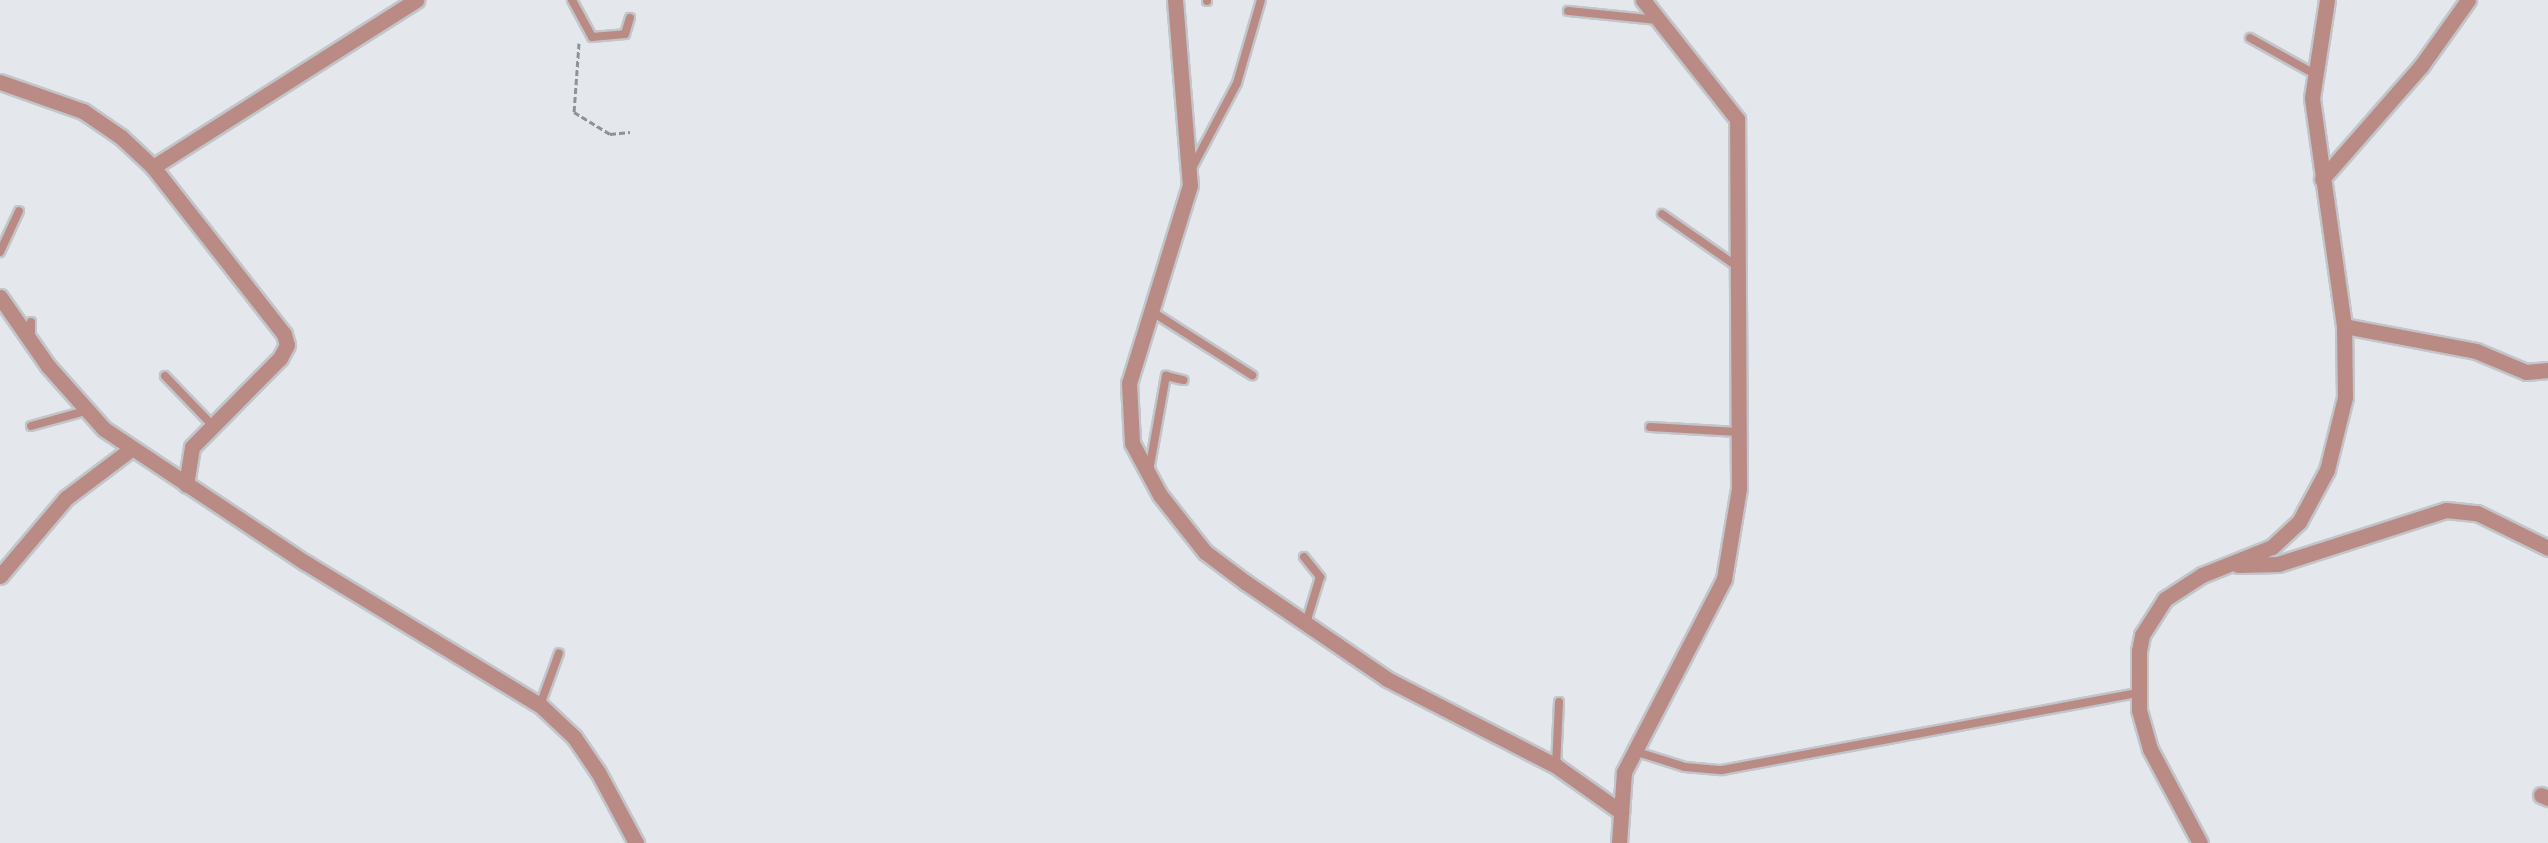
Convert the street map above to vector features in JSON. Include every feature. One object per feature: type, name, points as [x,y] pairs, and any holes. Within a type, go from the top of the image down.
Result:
[{"type":"street","points":[[153,167],[416,0]]},
{"type":"street","points":[[1175,0],[1191,172],[1132,366],[1128,424],[1149,474],[1177,521],[1205,552],[1387,679],[1556,766],[1621,812]]},
{"type":"street","points":[[1619,843],[1621,786],[1632,751],[1713,604],[1731,560],[1738,514],[1735,266],[1737,119],[1642,0]]},
{"type":"street","points":[[2200,843],[2150,749],[2138,693],[2139,651],[2154,613],[2176,589],[2238,565],[2272,548],[2298,522],[2327,470],[2345,397],[2344,326],[2322,179],[2313,73],[2327,0]]},
{"type":"street","points":[[2322,179],[2421,66],[2468,0]]},
{"type":"street","points":[[0,82],[83,111],[107,124],[153,167],[286,339],[280,358],[192,447],[186,485]]},
{"type":"street","points":[[0,297],[31,342],[86,411],[131,449],[540,705],[574,737],[636,843]]},
{"type":"street","points":[[2344,326],[2476,351],[2526,372],[2548,370]]},
{"type":"street","points":[[0,576],[66,498],[131,449]]},
{"type":"street","points":[[2238,565],[2278,564],[2446,510],[2477,513],[2548,548]]},
{"type":"lane","points":[[572,0],[582,23],[592,37],[603,38],[625,34],[630,18]]},
{"type":"lane","points":[[1191,172],[1237,83],[1261,0]]},
{"type":"lane","points":[[1568,11],[1656,20]]},
{"type":"lane","points":[[2250,38],[2313,73]]},
{"type":"lane","points":[[0,252],[19,211]]},
{"type":"lane","points":[[1662,214],[1735,266]]},
{"type":"lane","points":[[1150,310],[1252,375]]},
{"type":"lane","points":[[31,322],[31,342]]},
{"type":"lane","points":[[165,376],[212,425]]},
{"type":"lane","points":[[1149,474],[1166,376],[1184,380]]},
{"type":"lane","points":[[31,426],[86,411]]},
{"type":"lane","points":[[1650,427],[1738,432]]},
{"type":"lane","points":[[1304,556],[1320,577],[1306,623]]},
{"type":"lane","points":[[540,705],[559,653]]},
{"type":"lane","points":[[1632,751],[1685,767],[1722,770],[2138,693]]},
{"type":"lane","points":[[1556,766],[1559,702]]},
{"type":"path","points":[[582,23],[574,112],[610,134],[630,132]]}]
